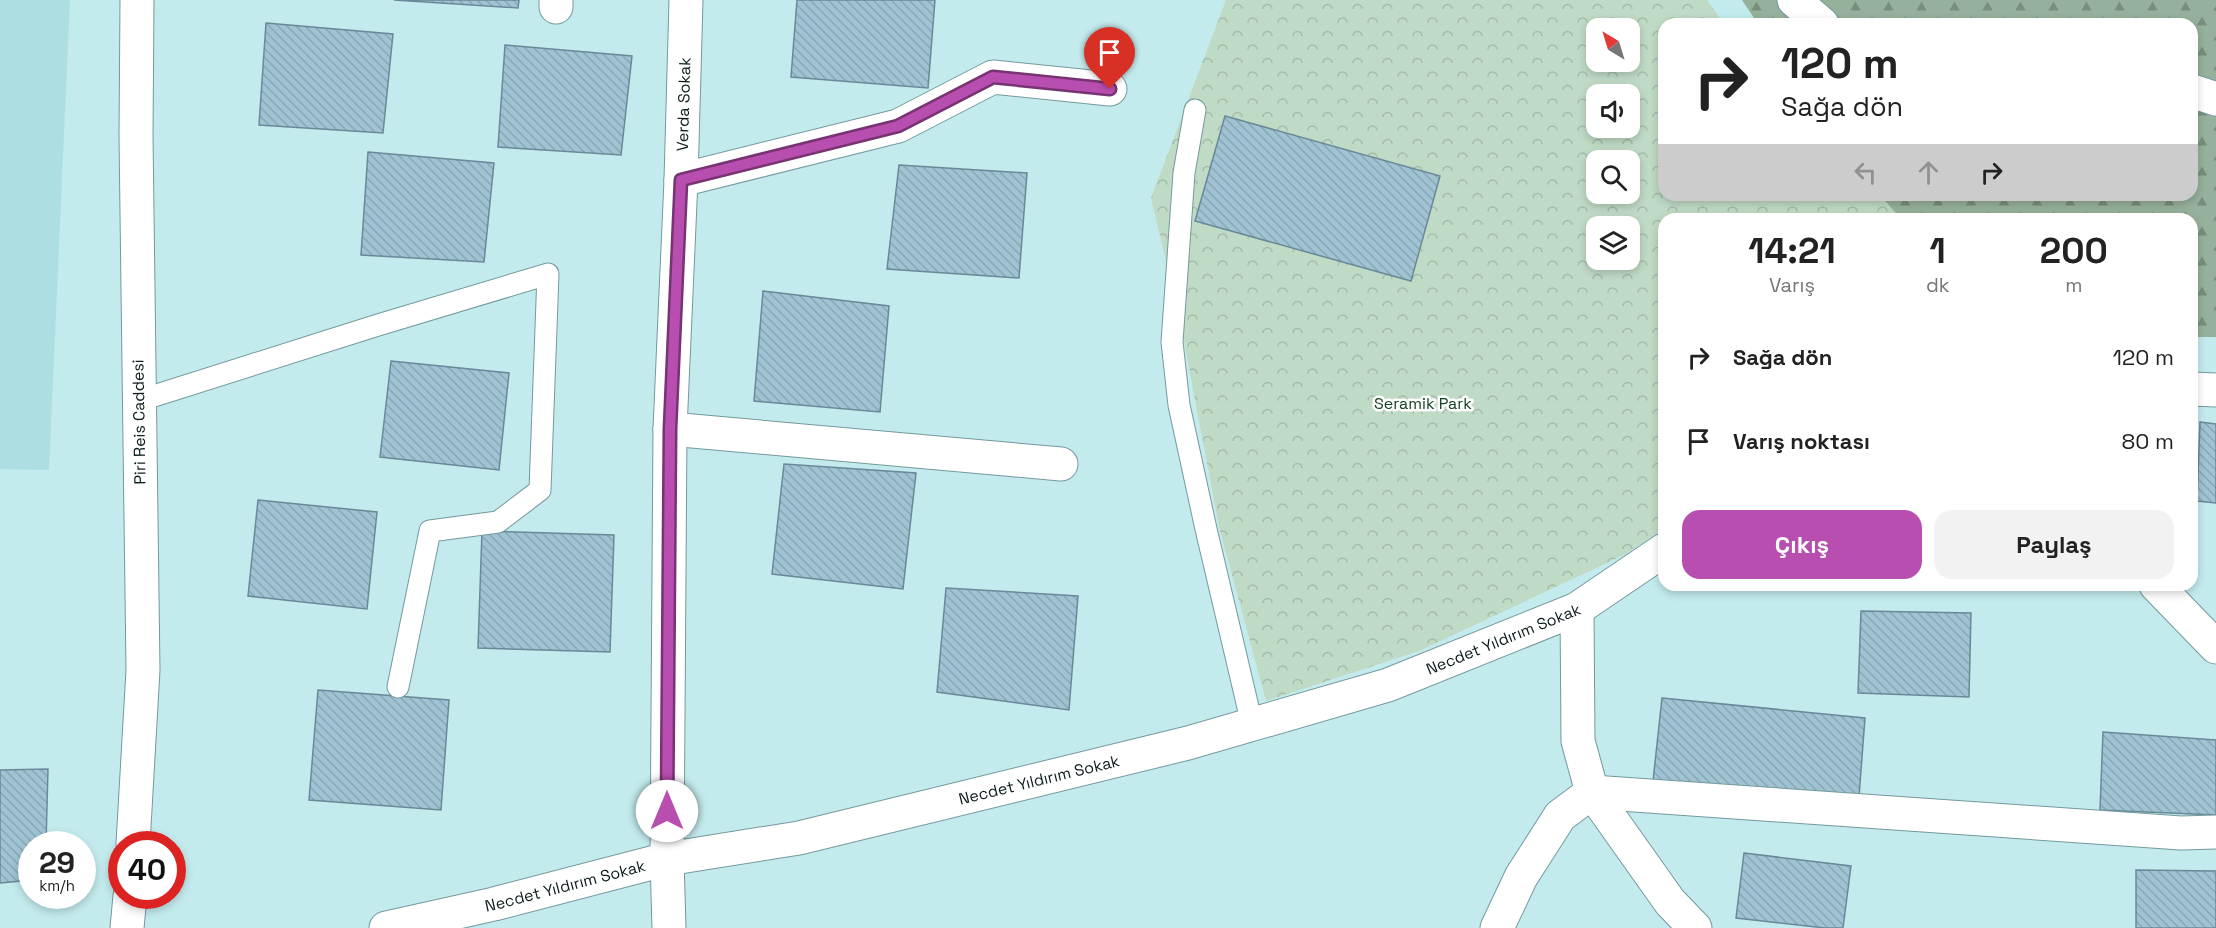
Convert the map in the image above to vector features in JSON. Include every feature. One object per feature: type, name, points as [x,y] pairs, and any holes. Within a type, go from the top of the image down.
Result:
[{"type":"street","name":"Piri Reis Caddesi","points":[[134,831],[143,670],[138,401],[137,0]]},
{"type":"street","name":"Verda Sokak","points":[[669,928],[667,859],[670,429],[686,0]]},
{"type":"street","points":[[1794,0],[1815,18]]},
{"type":"street","points":[[681,180],[898,126],[993,77],[1110,89]]},
{"type":"street","points":[[2198,93],[2216,99]]},
{"type":"street","points":[[2198,389],[2216,390]]},
{"type":"street","points":[[670,429],[1061,464]]},
{"type":"street","name":"Necdet Yıldırım Sokak","points":[[386,928],[494,904],[667,859],[799,838],[1188,743],[1388,685],[1577,609],[1658,554]]},
{"type":"street","points":[[2162,591],[2216,647]]},
{"type":"street","points":[[1577,609],[1578,741],[1592,792],[1670,902],[1695,928]]},
{"type":"street","points":[[1497,928],[1521,877],[1560,816],[1592,792],[2181,833],[2216,832]]},
{"type":"street","points":[[127,928],[129,909]]},
{"type":"lane","points":[[1195,110],[1184,173],[1172,342],[1179,405],[1252,724]]},
{"type":"lane","points":[[138,401],[548,274],[540,490],[498,522],[430,531],[398,687]]},
{"type":"shaded area","points":[[0,0],[70,0],[49,470],[0,469]]},
{"type":"green space","name":"Seramik Park","points":[[1226,0],[1707,0],[1720,18],[1658,18],[1658,201],[1885,201],[1896,213],[1658,213],[1658,532],[1624,555],[1419,651],[1266,701],[1219,527],[1180,320],[1151,198]]},
{"type":"green space","points":[[1742,0],[2216,0],[2216,337],[2198,337],[2198,213],[1890,213],[1879,201],[2198,201],[2198,18],[1754,18]]},
{"type":"building","points":[[394,0],[519,0],[518,8]]},
{"type":"building","points":[[797,0],[935,0],[928,88],[791,77]]},
{"type":"building","points":[[266,23],[393,34],[383,133],[259,125]]},
{"type":"building","points":[[505,45],[632,56],[621,155],[498,147]]},
{"type":"building","points":[[1225,116],[1440,176],[1411,281],[1195,221]]},
{"type":"building","points":[[368,152],[494,163],[484,262],[361,255]]},
{"type":"building","points":[[899,165],[1027,173],[1019,278],[887,269]]},
{"type":"building","points":[[763,291],[889,306],[880,412],[754,401]]},
{"type":"building","points":[[391,361],[509,373],[499,470],[380,457]]},
{"type":"building","points":[[2200,422],[2216,424],[2216,503],[2198,501]]},
{"type":"building","points":[[784,464],[916,473],[903,589],[772,574]]},
{"type":"building","points":[[258,500],[377,512],[367,609],[248,596]]},
{"type":"building","points":[[482,531],[614,535],[610,652],[478,648]]},
{"type":"building","points":[[946,588],[1078,596],[1069,710],[937,692]]},
{"type":"building","points":[[1861,611],[1971,613],[1969,697],[1858,693]]},
{"type":"building","points":[[318,690],[449,700],[441,810],[309,800]]},
{"type":"building","points":[[1662,698],[1865,718],[1858,810],[1653,781]]},
{"type":"building","points":[[2103,732],[2216,740],[2216,815],[2100,810]]},
{"type":"building","points":[[48,769],[46,831],[18,831],[18,881],[0,883],[0,770]]},
{"type":"building","points":[[1744,853],[1851,866],[1843,928],[1736,918]]},
{"type":"building","points":[[2136,870],[2216,871],[2216,928],[2136,928]]},
{"type":"route","points":[[667,811],[670,429],[681,180],[898,126],[993,77],[1110,89]]}]
